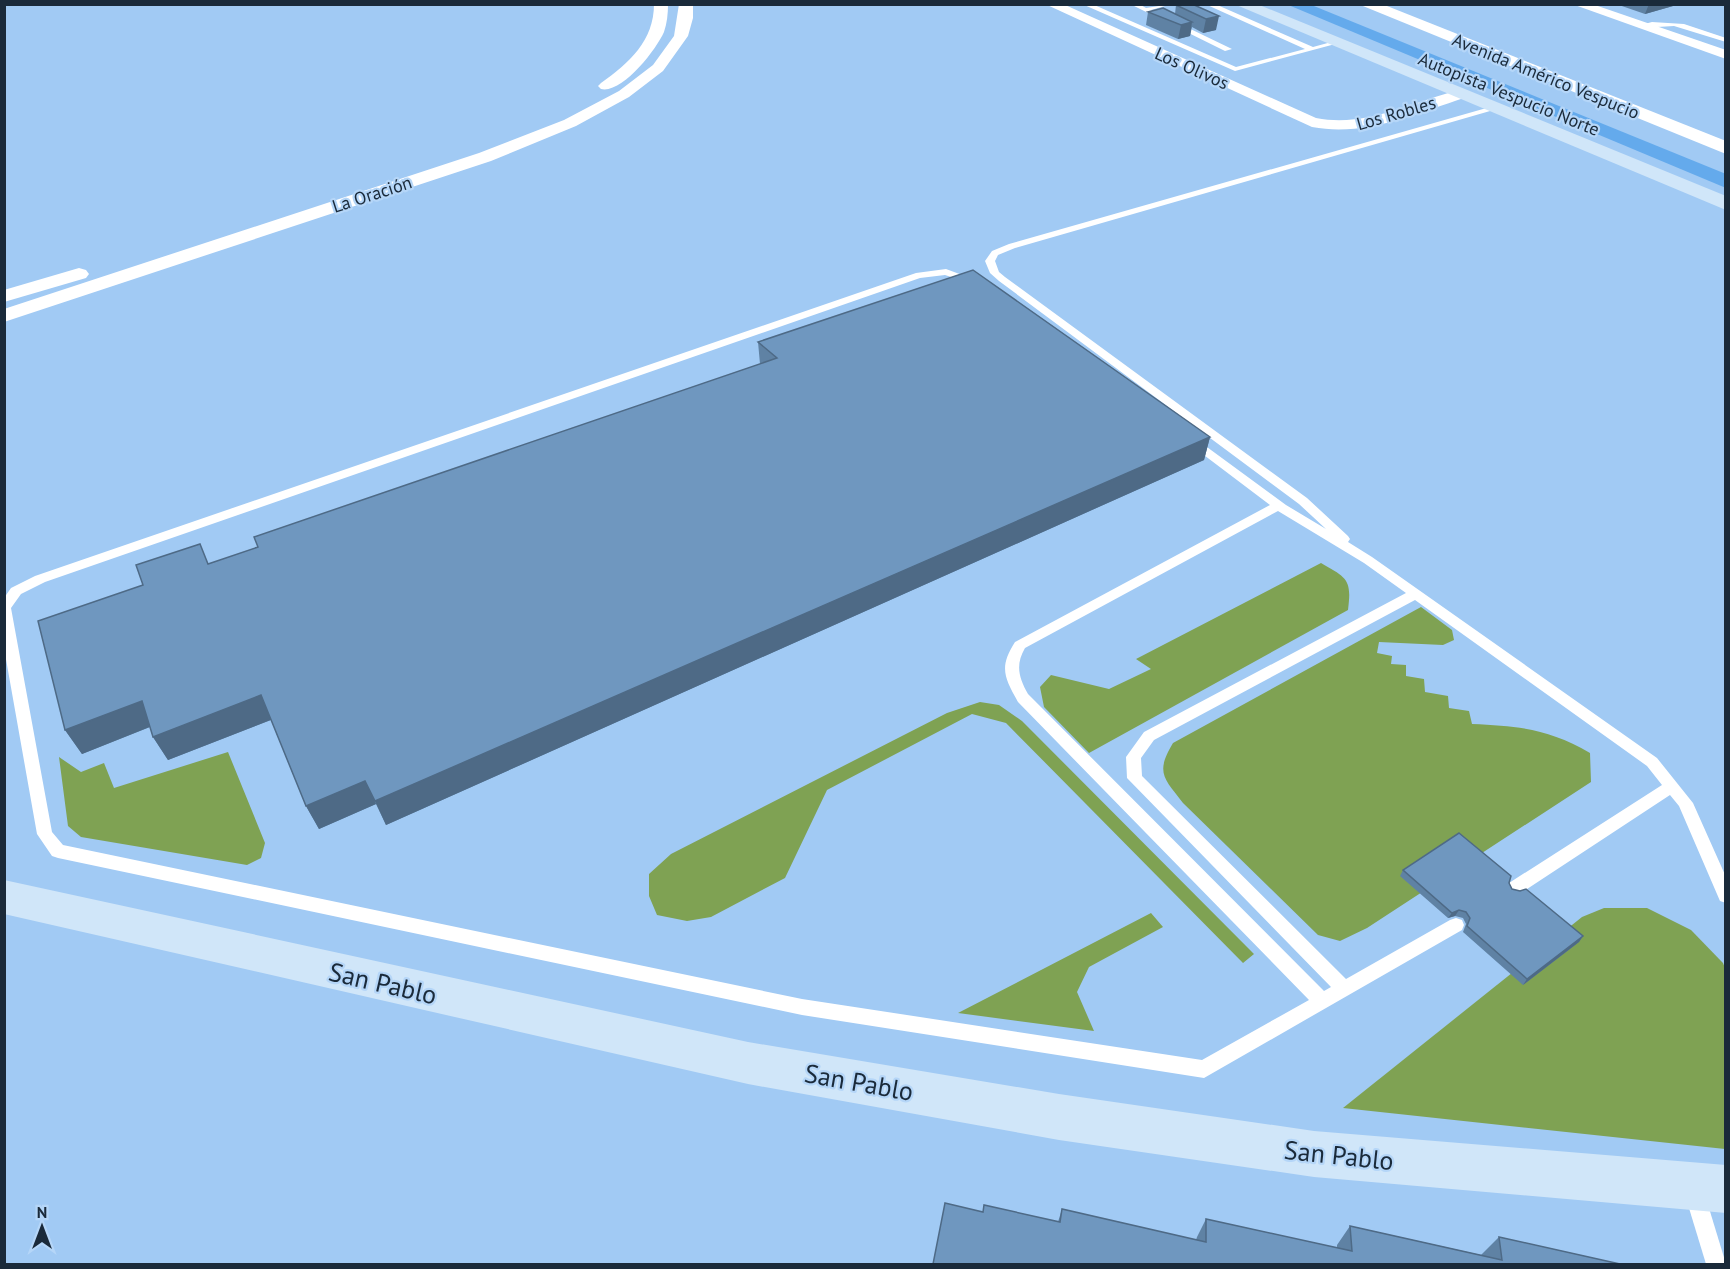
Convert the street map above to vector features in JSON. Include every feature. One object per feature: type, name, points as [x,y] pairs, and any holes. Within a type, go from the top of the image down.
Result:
[{"type":"highway","name":"Autopista Vespucio Norte","points":[[1294,4],[1725,182]]},
{"type":"highway","name":"Autopista Vespucio Norte","points":[[1321,4],[1725,167]]},
{"type":"main road","points":[[1242,4],[1725,204]]},
{"type":"main road","name":"San Pablo","points":[[4,897],[748,1063],[1059,1117],[1314,1154],[1709,1188]]},
{"type":"street","name":"La Oración","points":[[4,296],[150,252],[499,137],[563,110],[621,76],[639,59],[652,42],[660,25],[661,4]]},
{"type":"street","name":"La Oración","points":[[4,316],[516,146],[592,113],[647,78],[675,48],[685,25],[686,4]]},
{"type":"street","name":"Los Olivos","points":[[1052,4],[1312,122],[1333,127]]},
{"type":"street","name":"Avenida Américo Vespucio","points":[[1366,4],[1725,148]]},
{"type":"street","points":[[1578,4],[1725,55]]},
{"type":"street","name":"Los Robles","points":[[1333,127],[1353,126],[1459,94]]},
{"type":"street","points":[[499,137],[516,146]]},
{"type":"lane","points":[[1085,4],[1235,69],[1335,43]]},
{"type":"lane","points":[[1097,4],[1120,14]]},
{"type":"lane","points":[[1133,4],[1228,49]]},
{"type":"lane","points":[[1144,10],[1169,4]]},
{"type":"lane","points":[[1208,4],[1312,49]]},
{"type":"lane","points":[[1641,26],[1658,21],[1671,22],[1725,40]]},
{"type":"lane","points":[[1178,39],[1245,67]]},
{"type":"lane","points":[[1368,560],[1303,501],[1002,279],[995,273],[990,261],[995,253],[1012,246],[1493,109]]},
{"type":"lane","points":[[983,287],[974,280],[955,273],[919,275],[40,579],[16,591],[4,608],[45,834],[58,851],[802,1007],[1204,1069],[1456,925]]},
{"type":"lane","points":[[1184,435],[1279,505],[1368,560],[1652,762],[1685,803],[1725,896]]},
{"type":"lane","points":[[1279,505],[1020,645],[1011,658],[1011,678],[1023,698],[1322,1001]]},
{"type":"lane","points":[[1344,989],[1135,778],[1133,757],[1149,736],[1415,594]]},
{"type":"lane","points":[[1515,888],[1672,786]]},
{"type":"lane","points":[[1709,1188],[1716,1264]]},
{"type":"green space","points":[[1321,563],[1346,580],[1349,592],[1348,610],[1089,753],[1044,707],[1040,687],[1051,675],[1109,689],[1151,669],[1136,659]]},
{"type":"green space","points":[[1421,607],[1452,630],[1454,640],[1443,645],[1379,642],[1377,653],[1392,656],[1391,664],[1406,665],[1406,676],[1424,679],[1425,692],[1448,696],[1449,708],[1469,711],[1472,724],[1533,730],[1561,739],[1590,753],[1591,782],[1367,928],[1340,941],[1318,935],[1183,803],[1164,775],[1164,762],[1173,743]]},
{"type":"green space","points":[[980,702],[999,705],[1022,721],[1254,954],[1243,963],[1006,723],[972,714],[827,790],[785,878],[711,917],[687,921],[657,915],[649,896],[649,874],[671,854],[947,713]]},
{"type":"green space","points":[[228,752],[265,843],[261,858],[247,865],[81,837],[68,826],[59,757],[81,772],[104,763],[114,788]]},
{"type":"green space","points":[[1604,908],[1647,908],[1691,930],[1723,963],[1725,968],[1725,1149],[1343,1108],[1582,917]]},
{"type":"green space","points":[[1151,913],[1163,927],[1089,967],[1077,992],[1094,1031],[958,1013]]},
{"type":"building","points":[[1192,4],[1219,16],[1206,19],[1176,5]]},
{"type":"building","points":[[1163,8],[1192,22],[1181,25],[1148,12]]},
{"type":"building","points":[[973,270],[1210,437],[375,801],[365,781],[306,806],[261,695],[153,737],[142,701],[65,730],[38,621],[143,585],[136,565],[200,544],[208,564],[258,547],[254,537],[777,358],[758,342]]},
{"type":"building","points":[[1459,833],[1511,876],[1509,883],[1512,889],[1520,891],[1526,889],[1583,936],[1527,979],[1467,926],[1470,918],[1466,912],[1459,910],[1452,913],[1403,870]]},
{"type":"building","points":[[945,1203],[983,1212],[984,1205],[1060,1222],[1062,1209],[1206,1242],[1206,1219],[1352,1251],[1350,1226],[1502,1260],[1499,1237],[1620,1264],[933,1264]]}]
